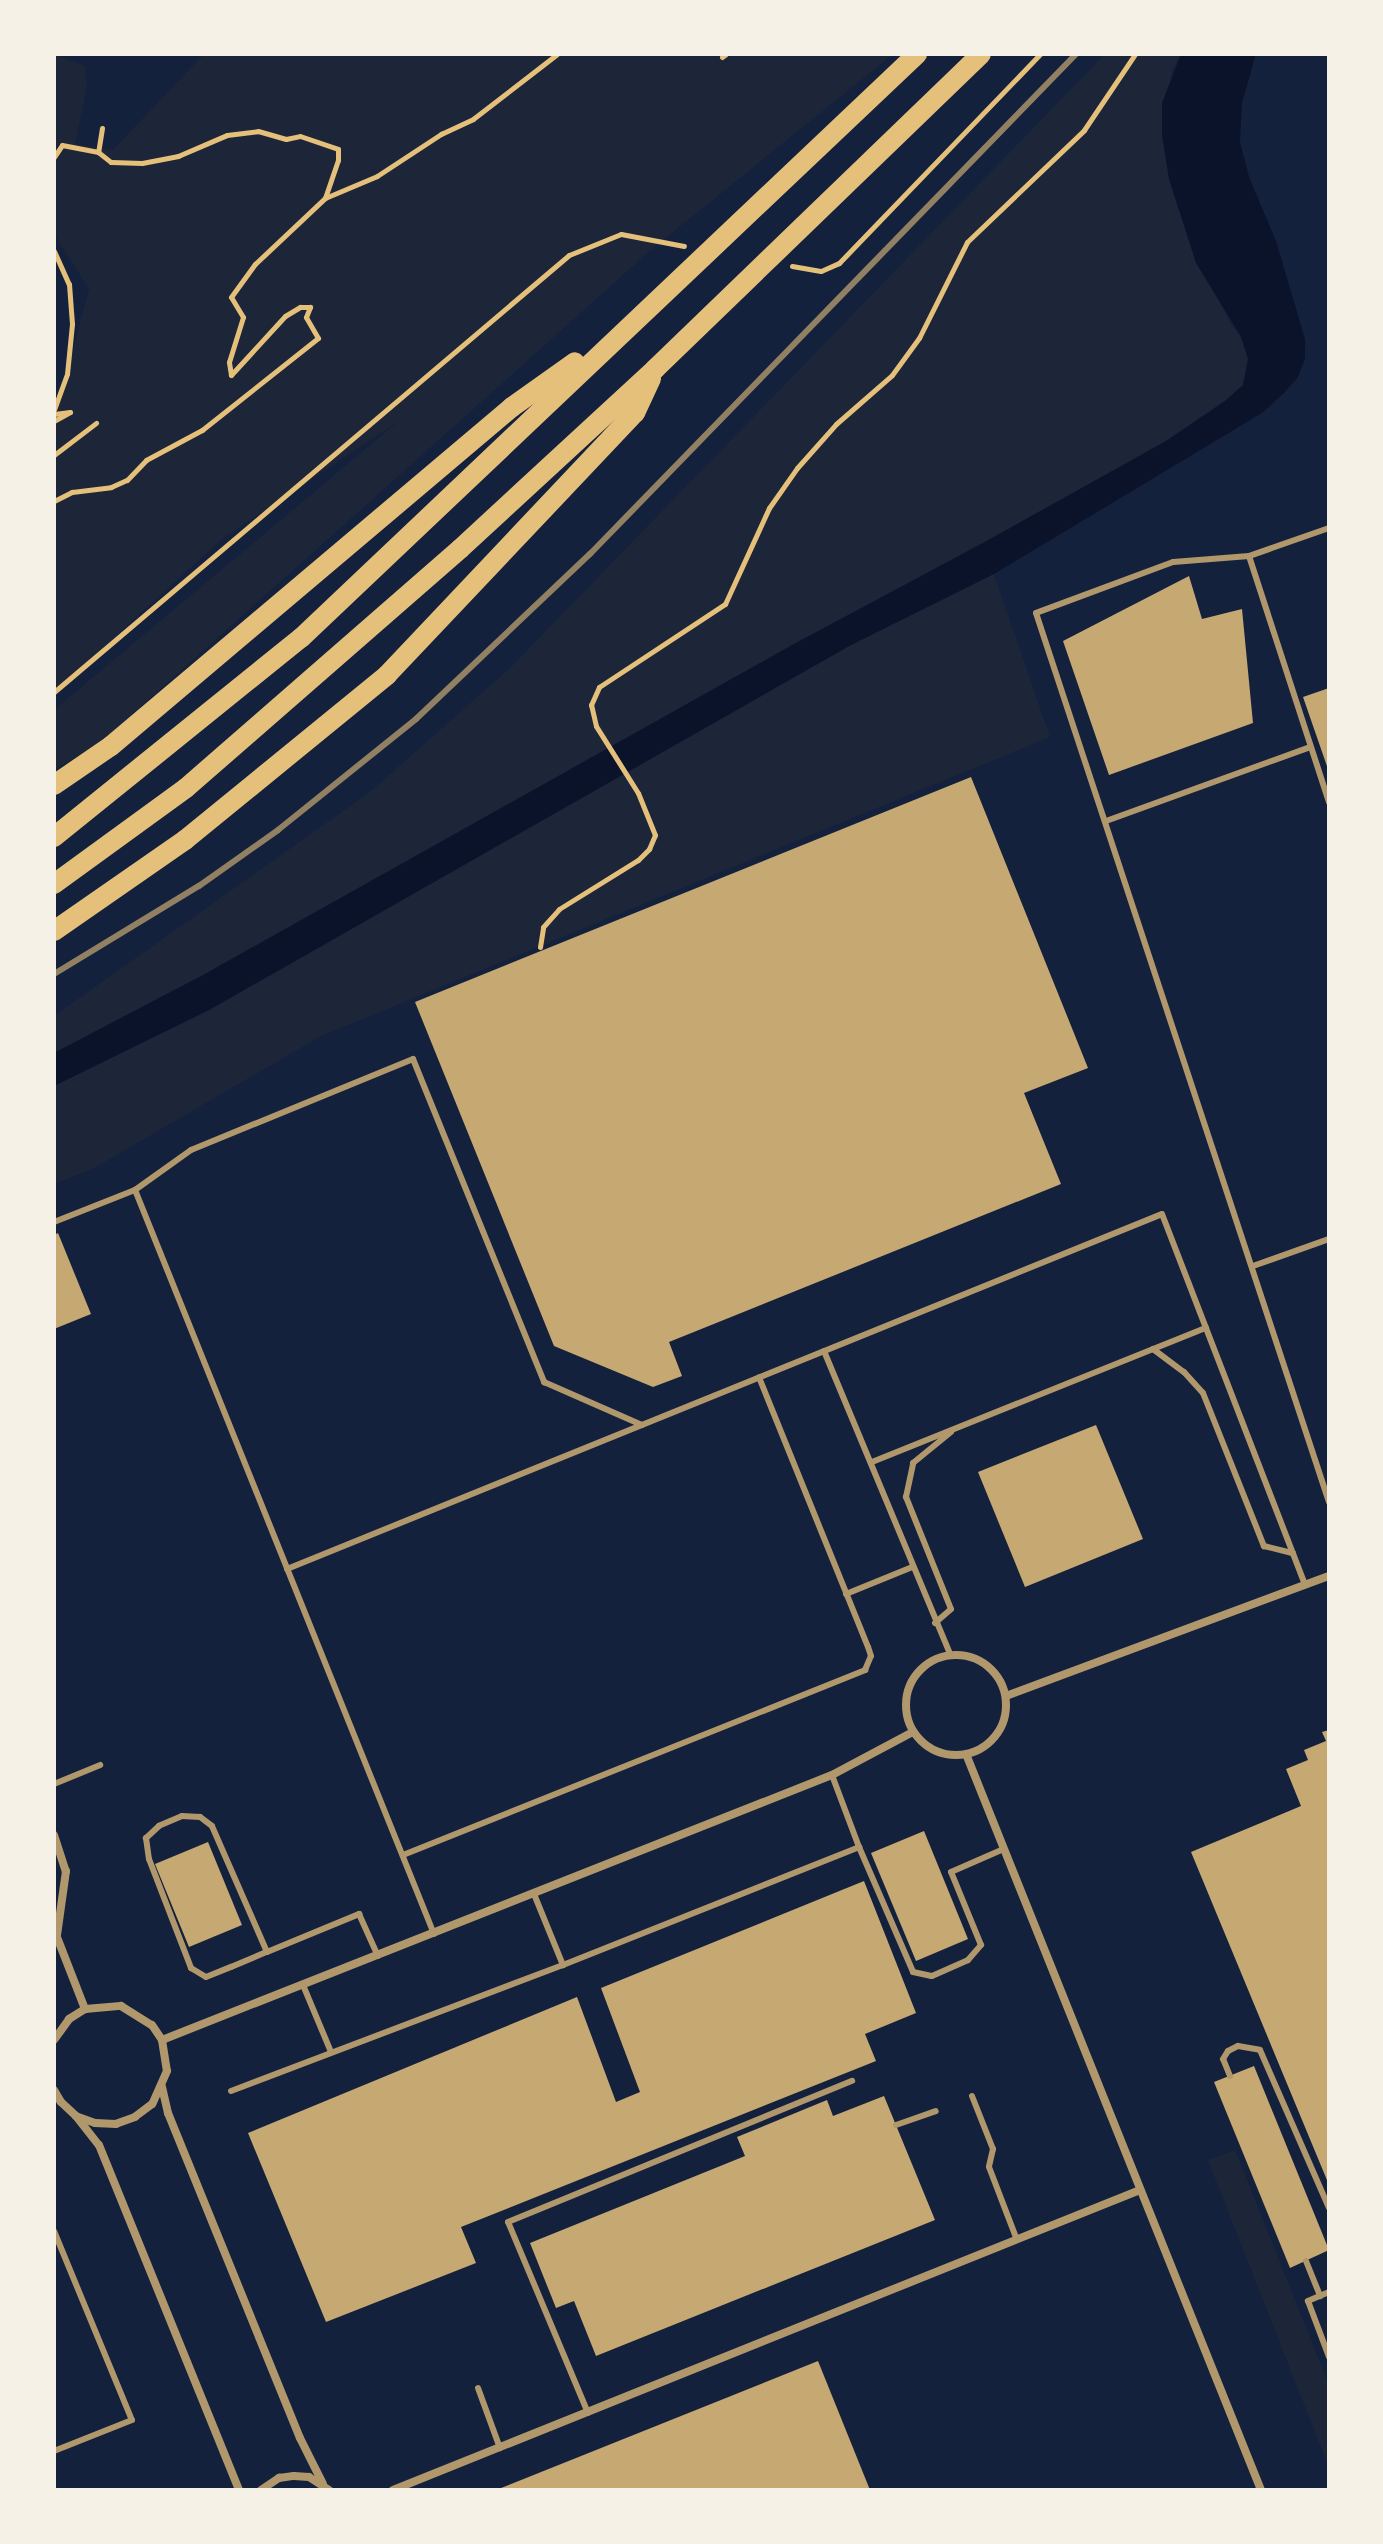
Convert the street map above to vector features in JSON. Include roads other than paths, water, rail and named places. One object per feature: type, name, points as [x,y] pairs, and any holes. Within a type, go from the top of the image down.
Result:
[{"type":"main road","points":[[54,837],[301,638],[917,54]]},
{"type":"main road","points":[[54,884],[186,788],[449,559],[655,369],[981,54]]},
{"type":"main road","points":[[54,785],[111,746],[512,407],[639,315]]},
{"type":"main road","points":[[54,931],[185,840],[387,675],[635,413],[655,369]]},
{"type":"street","points":[[1006,1696],[1329,1576]]},
{"type":"street","points":[[950,1654],[963,1655],[986,1664],[1002,1684],[1006,1696],[1002,1727],[981,1749],[966,1754],[936,1752],[913,1732],[905,1704],[914,1676],[936,1658],[950,1654]]},
{"type":"street","points":[[162,2040],[832,1775],[913,1732]]},
{"type":"street","points":[[966,1754],[1261,2490]]},
{"type":"street","points":[[54,1835],[66,1871],[55,1932],[85,2009]]},
{"type":"street","points":[[54,2040],[69,2019],[85,2009],[121,2006],[145,2019],[162,2040],[167,2071],[152,2104],[126,2121],[95,2123],[76,2116]]},
{"type":"street","points":[[162,2087],[168,2113],[300,2438],[326,2487]]},
{"type":"street","points":[[54,2090],[99,2145],[239,2490]]},
{"type":"street","points":[[393,2490],[1140,2190]]},
{"type":"street","points":[[261,2490],[279,2478],[294,2476],[326,2487]]},
{"type":"lane","points":[[1329,528],[1249,556],[1173,562],[1036,613],[1329,1502]]},
{"type":"lane","points":[[1249,556],[1329,802]]},
{"type":"lane","points":[[1106,821],[1310,747]]},
{"type":"lane","points":[[54,1222],[135,1190],[191,1150],[413,1059],[544,1382],[642,1425]]},
{"type":"lane","points":[[135,1190],[434,1934]]},
{"type":"lane","points":[[287,1569],[1162,1214],[1305,1585]]},
{"type":"lane","points":[[1253,1266],[1329,1239]]},
{"type":"lane","points":[[872,1462],[1206,1328]]},
{"type":"lane","points":[[1153,1349],[1184,1372],[1203,1393],[1264,1546],[1293,1553]]},
{"type":"lane","points":[[824,1351],[950,1654]]},
{"type":"lane","points":[[403,1855],[865,1670],[871,1656],[759,1377]]},
{"type":"lane","points":[[935,1623],[951,1609],[906,1497],[913,1463],[953,1430]]},
{"type":"lane","points":[[846,1594],[912,1567]]},
{"type":"lane","points":[[54,1784],[100,1765]]},
{"type":"lane","points":[[832,1775],[859,1847],[913,1972],[932,1976],[968,1960],[981,1945],[951,1872],[1004,1849]]},
{"type":"lane","points":[[267,1952],[212,1826],[200,1817],[182,1816],[159,1826],[146,1838],[149,1859],[191,1968],[206,1977],[267,1952],[359,1914],[378,1956]]},
{"type":"lane","points":[[231,2091],[563,1965],[859,1847]]},
{"type":"lane","points":[[534,1894],[563,1965]]},
{"type":"lane","points":[[303,1985],[331,2052]]},
{"type":"lane","points":[[1230,2076],[1223,2059],[1228,2051],[1238,2046],[1260,2050],[1329,2208]]},
{"type":"lane","points":[[588,2413],[508,2222],[852,2081]]},
{"type":"lane","points":[[972,2096],[993,2149],[989,2167],[1017,2240]]},
{"type":"lane","points":[[896,2125],[936,2111]]},
{"type":"lane","points":[[54,2231],[132,2420],[54,2451]]},
{"type":"lane","points":[[1306,2261],[1320,2296]]},
{"type":"lane","points":[[1329,2292],[1308,2301],[1329,2357]]},
{"type":"lane","points":[[478,2388],[500,2448]]},
{"type":"railway","points":[[54,974],[199,886],[278,830],[416,719],[590,554],[1076,54]]}]
